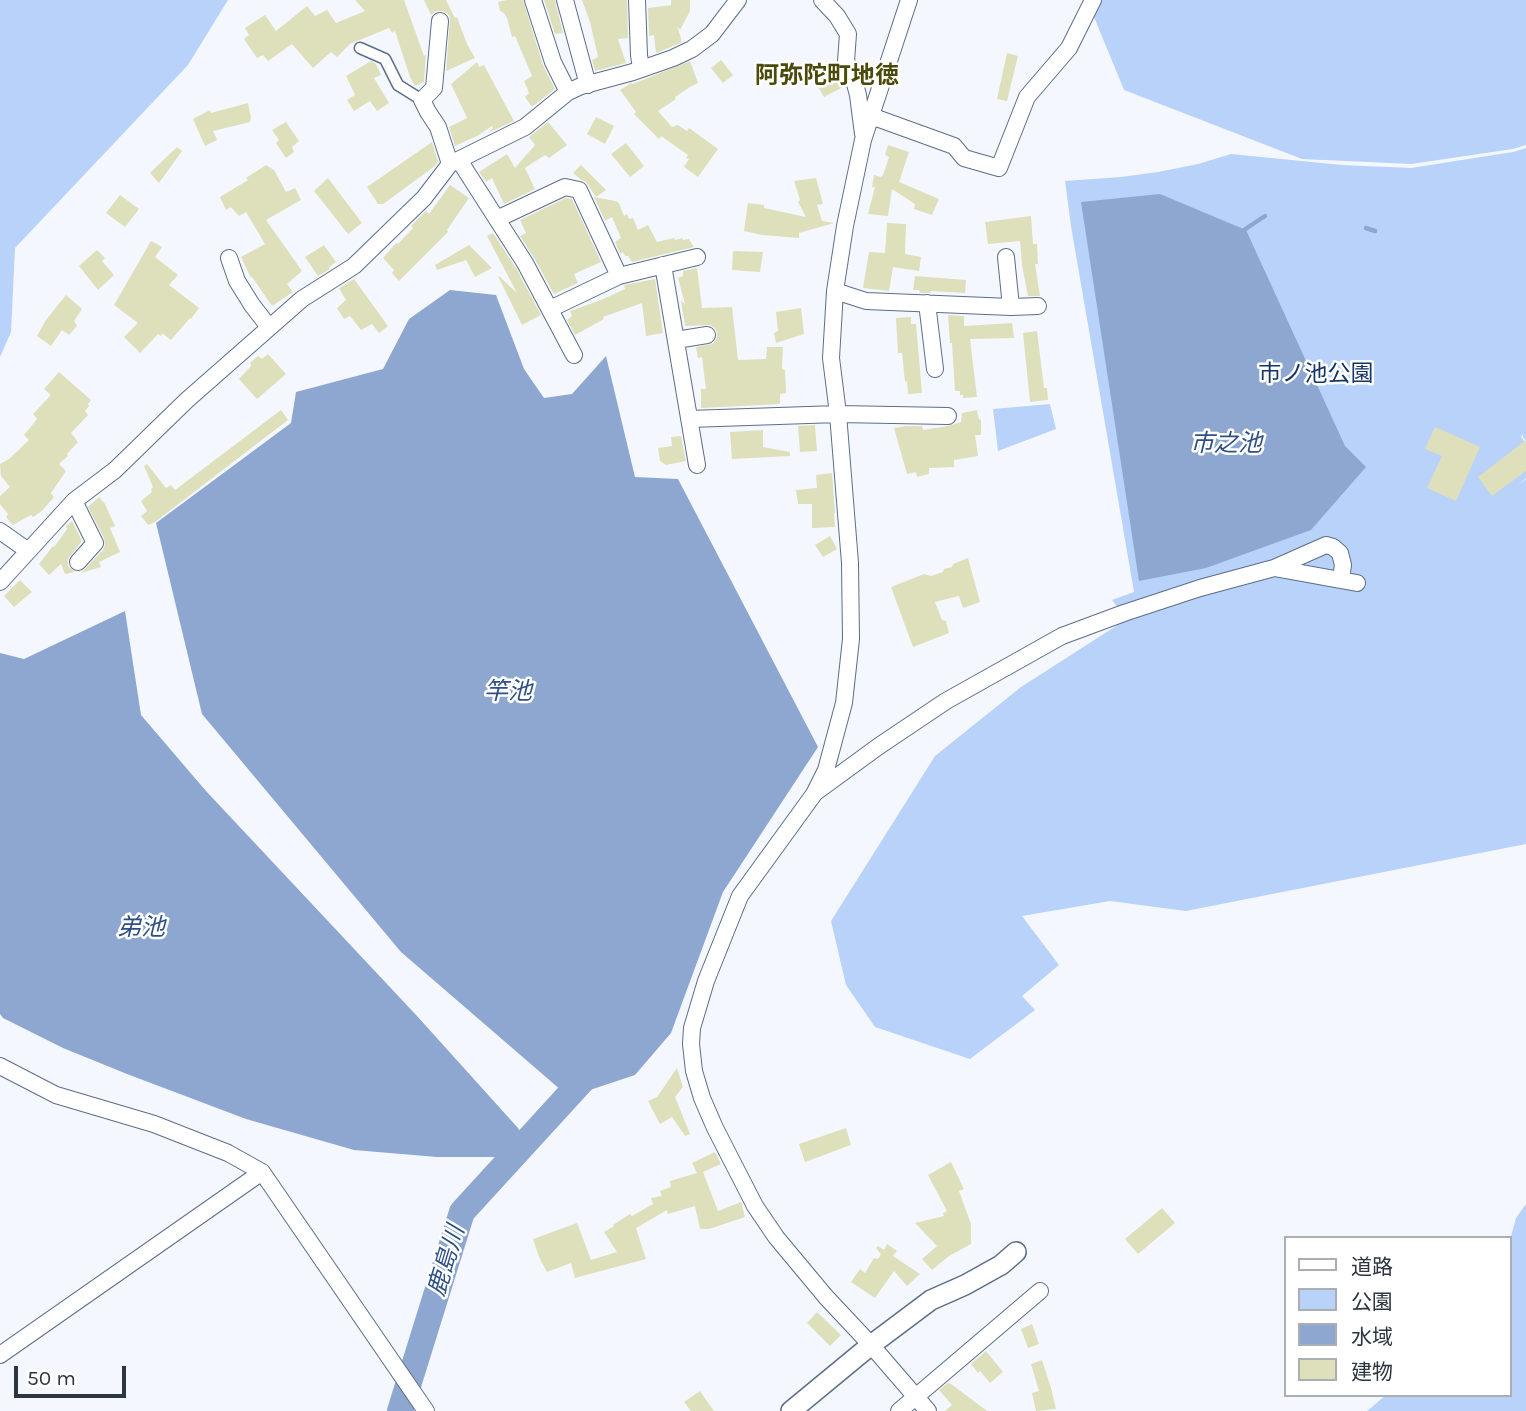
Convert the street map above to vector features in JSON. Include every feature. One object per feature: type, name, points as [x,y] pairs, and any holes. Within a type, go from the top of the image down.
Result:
[{"type":"street","points":[[533,0],[553,62],[568,92]]},
{"type":"street","points":[[565,0],[588,85]]},
{"type":"street","points":[[638,0],[641,69]]},
{"type":"street","points":[[0,582],[74,500],[115,470],[187,400],[302,299],[354,266],[424,198],[455,162],[525,127],[568,92],[673,58],[692,48],[712,34],[738,0]]},
{"type":"street","points":[[822,0],[837,16],[848,34],[846,61],[858,95],[863,140]]},
{"type":"street","points":[[909,0],[863,140],[835,291],[831,358],[850,563],[851,639],[844,703],[826,770],[814,794],[740,895],[706,981],[692,1028],[691,1044],[694,1071],[702,1098],[754,1206],[826,1297],[872,1345],[928,1411]]},
{"type":"street","points":[[871,116],[954,146],[964,158],[999,168],[1027,97],[1069,48],[1093,0]]},
{"type":"street","points":[[422,100],[434,88],[440,21]]},
{"type":"street","points":[[360,48],[385,59],[398,85],[422,100],[455,162],[525,263],[573,355]]},
{"type":"street","points":[[497,219],[565,187],[579,190],[619,276]]},
{"type":"street","points":[[550,309],[619,276],[697,257]]},
{"type":"street","points":[[1006,257],[1010,307]]},
{"type":"street","points":[[229,258],[237,281],[251,305],[269,327]]},
{"type":"street","points":[[663,265],[697,465]]},
{"type":"street","points":[[835,291],[866,300],[1038,306]]},
{"type":"street","points":[[927,303],[934,370]]},
{"type":"street","points":[[676,340],[707,335]]},
{"type":"street","points":[[689,419],[838,414],[948,416]]},
{"type":"street","points":[[74,500],[94,544],[78,562]]},
{"type":"street","points":[[0,531],[27,550]]},
{"type":"street","points":[[814,794],[946,701],[1062,636],[1124,612],[1275,568],[1326,545],[1340,553],[1343,565],[1341,579]]},
{"type":"street","points":[[1275,568],[1357,583]]},
{"type":"street","points":[[0,1066],[56,1095],[154,1124],[228,1153],[262,1172],[426,1411]]},
{"type":"street","points":[[0,1354],[262,1172]]},
{"type":"street","points":[[791,1411],[932,1300],[1001,1265],[1016,1252]]},
{"type":"street","points":[[899,1411],[1040,1291]]},
{"type":"green space","points":[[0,0],[228,0],[188,65],[15,248],[11,332],[0,357]]},
{"type":"green space","points":[[1087,0],[1526,0],[1526,145],[1411,164],[1302,159],[1124,90]]},
{"type":"green space","name":"市ノ池公園","points":[[1526,148],[1526,441],[1523,434],[1521,437],[1526,443],[1526,478],[1518,485],[1526,479],[1526,844],[1186,911],[1110,901],[1022,916],[1059,965],[1022,996],[1035,1010],[970,1059],[875,1027],[846,985],[831,921],[935,756],[1021,687],[1127,619],[1112,600],[1134,592],[1065,181],[1158,172],[1231,154],[1342,165],[1411,168]]},
{"type":"green space","points":[[1050,404],[1056,429],[998,451],[993,409]]},
{"type":"green space","points":[[1526,1204],[1526,1411],[1367,1411],[1384,1397],[1512,1397],[1511,1236],[1516,1218]]},
{"type":"water","name":"市之池","points":[[1160,194],[1246,230],[1345,446],[1366,467],[1311,530],[1206,568],[1139,581],[1081,202]]},
{"type":"water","name":"竿池","points":[[450,290],[496,295],[524,369],[544,398],[572,394],[606,356],[635,477],[678,479],[818,747],[723,892],[671,1033],[635,1075],[569,1097],[401,952],[202,714],[156,523],[291,423],[296,392],[383,369],[409,319]]},
{"type":"water","name":"弟池","points":[[125,611],[141,715],[206,791],[518,1128],[523,1137],[506,1157],[437,1157],[354,1150],[246,1119],[127,1074],[63,1048],[0,1014],[0,653],[24,659]]},
{"type":"building","points":[[355,0],[404,0],[424,56],[426,54],[424,82],[415,86],[395,31],[392,33],[389,28],[350,44],[337,57],[331,52],[313,68],[292,44],[268,61],[263,55],[257,58],[244,39],[249,35],[245,28],[265,15],[276,31],[307,6],[315,16],[327,10],[336,23],[365,11]]},
{"type":"building","points":[[424,0],[446,0],[455,18],[457,17],[475,58],[446,71],[450,17],[442,11],[431,15]]},
{"type":"building","points":[[523,0],[543,65],[555,89],[532,107],[525,97],[529,93],[524,81],[532,76],[515,36],[512,37],[507,18],[500,11],[498,2]]},
{"type":"building","points":[[544,0],[555,0],[563,33],[555,34]]},
{"type":"building","points":[[582,0],[627,0],[628,38],[618,39],[626,63],[595,71],[592,60],[598,57]]},
{"type":"building","points":[[671,0],[690,0],[690,11],[680,30],[677,26],[681,43],[656,53],[654,35],[649,36],[648,8],[671,5]]},
{"type":"building","points":[[1007,53],[1018,56],[1007,101],[997,99]]},
{"type":"building","points":[[721,60],[733,75],[723,83],[711,68]]},
{"type":"building","points":[[371,61],[376,64],[381,75],[374,78],[389,103],[377,111],[370,101],[354,111],[347,100],[355,95],[346,76]]},
{"type":"building","points":[[690,61],[698,83],[658,111],[672,127],[678,125],[687,131],[689,128],[718,149],[698,177],[684,167],[689,159],[686,158],[688,155],[661,136],[659,139],[634,114],[636,112],[620,90],[631,83]]},
{"type":"building","points":[[477,62],[479,67],[484,65],[514,121],[488,133],[492,126],[455,146],[449,127],[467,118],[451,84]]},
{"type":"building","points":[[839,71],[845,86],[824,97],[816,83]]},
{"type":"building","points":[[248,103],[250,122],[213,131],[217,140],[205,146],[193,119],[210,110],[211,113]]},
{"type":"building","points":[[596,117],[614,126],[605,144],[587,134]]},
{"type":"building","points":[[286,122],[299,141],[292,147],[294,152],[286,158],[276,143],[279,140],[272,130]]},
{"type":"building","points":[[548,122],[567,145],[549,158],[545,155],[525,168],[535,189],[504,204],[492,178],[486,182],[479,172],[507,154],[515,168],[535,145],[529,137]]},
{"type":"building","points":[[432,142],[438,162],[435,166],[383,204],[378,204],[367,187]]},
{"type":"building","points":[[626,143],[644,166],[630,177],[611,154]]},
{"type":"building","points":[[888,145],[909,152],[899,182],[939,199],[932,215],[914,209],[915,204],[892,189],[888,216],[868,214],[875,187],[872,187],[874,175],[883,175],[889,157],[885,155]]},
{"type":"building","points":[[177,147],[182,151],[159,183],[150,173]]},
{"type":"building","points":[[266,165],[274,170],[286,192],[295,188],[301,200],[266,220],[302,271],[287,284],[293,292],[272,306],[251,278],[241,257],[265,244],[246,212],[239,216],[231,207],[226,210],[220,197]]},
{"type":"building","points":[[581,165],[606,190],[596,197],[586,182],[573,173]]},
{"type":"building","points":[[328,178],[362,223],[348,234],[314,191]]},
{"type":"building","points":[[816,178],[823,204],[817,205],[822,221],[834,223],[799,233],[799,238],[744,231],[748,203],[806,217],[798,202],[800,200],[794,181]]},
{"type":"building","points":[[450,185],[469,198],[448,232],[399,281],[392,273],[394,270],[383,258],[426,211],[429,214]]},
{"type":"building","points":[[120,195],[139,209],[125,227],[106,213]]},
{"type":"building","points":[[594,197],[619,203],[624,216],[627,214],[629,219],[633,218],[638,230],[648,225],[657,242],[682,238],[689,239],[694,247],[632,262],[623,252],[620,254],[615,242],[621,238],[612,217],[605,221]]},
{"type":"building","points":[[566,198],[572,199],[601,262],[574,274],[578,283],[554,294],[520,236],[526,233],[520,220]]},
{"type":"building","points":[[1031,216],[1033,244],[1037,244],[1038,264],[1035,264],[1040,296],[1028,296],[1020,241],[988,244],[985,222]]},
{"type":"building","points":[[887,223],[906,224],[905,254],[921,257],[919,271],[893,267],[889,291],[863,288],[869,252],[885,253]]},
{"type":"building","points":[[493,233],[516,268],[541,315],[522,325],[498,276],[517,293],[487,236]]},
{"type":"building","points":[[151,241],[162,247],[155,257],[178,275],[169,285],[199,308],[171,340],[162,333],[161,336],[158,334],[140,353],[124,337],[138,323],[114,305]]},
{"type":"building","points":[[324,245],[336,262],[318,276],[305,257]]},
{"type":"building","points":[[469,245],[492,268],[475,277],[466,260],[437,270],[435,265]]},
{"type":"building","points":[[97,250],[105,258],[102,261],[114,275],[98,290],[79,266]]},
{"type":"building","points":[[733,251],[763,252],[760,272],[732,270]]},
{"type":"building","points":[[697,268],[702,308],[732,307],[738,360],[766,359],[767,347],[783,347],[782,369],[785,370],[786,393],[780,394],[780,404],[701,408],[701,389],[706,389],[702,357],[698,358],[696,347],[713,344],[717,333],[710,325],[685,326],[681,301],[685,304],[678,278],[683,276],[683,271]]},
{"type":"building","points":[[915,276],[966,280],[965,293],[920,293],[919,290],[913,290]]},
{"type":"building","points":[[354,279],[388,326],[379,333],[372,324],[361,330],[350,316],[344,319],[337,308],[346,300],[339,288]]},
{"type":"building","points":[[655,279],[663,333],[646,336],[642,303],[603,317],[604,319],[575,335],[567,320],[572,316],[570,311],[625,289],[624,285]]},
{"type":"building","points":[[66,295],[82,309],[74,321],[77,326],[69,335],[62,330],[51,346],[37,336]]},
{"type":"building","points":[[801,308],[804,334],[776,343],[776,312]]},
{"type":"building","points":[[948,315],[964,316],[964,326],[1012,323],[1014,338],[970,339],[977,397],[963,398],[960,391],[955,391]]},
{"type":"building","points":[[911,317],[911,324],[916,324],[922,393],[908,394],[902,353],[898,353],[896,318]]},
{"type":"building","points":[[1037,331],[1048,400],[1030,402],[1023,333]]},
{"type":"building","points":[[268,354],[286,374],[257,399],[239,379],[258,356],[262,359]]},
{"type":"building","points":[[59,372],[91,400],[85,411],[88,415],[71,433],[78,442],[59,464],[66,471],[51,493],[54,497],[42,511],[13,525],[0,504],[0,496],[10,487],[1,476],[0,464],[29,440],[24,435],[37,419],[33,414],[51,395],[44,389]]},
{"type":"building","points":[[281,410],[288,420],[148,525],[141,516],[147,511],[141,501],[152,492],[153,487],[144,466],[147,464],[166,488],[171,485],[175,490]]},
{"type":"building","points":[[977,410],[981,420],[981,435],[975,435],[978,456],[954,460],[954,467],[929,468],[929,474],[917,477],[916,472],[907,474],[894,428],[922,426],[923,430],[948,426],[961,422],[962,413]]},
{"type":"building","points":[[815,425],[817,451],[800,452],[798,426]]},
{"type":"building","points":[[1435,427],[1480,447],[1456,501],[1427,488],[1442,456],[1425,449]]},
{"type":"building","points":[[763,430],[763,447],[790,452],[790,456],[732,459],[730,432]]},
{"type":"building","points":[[681,436],[686,461],[666,465],[660,461],[658,448],[672,446],[671,437]]},
{"type":"building","points":[[1526,440],[1526,471],[1492,496],[1478,477]]},
{"type":"building","points":[[832,473],[835,527],[812,528],[812,504],[798,504],[796,490],[817,488],[816,475]]},
{"type":"building","points":[[99,497],[115,526],[110,528],[120,552],[99,562],[101,567],[81,573],[105,545],[88,507]]},
{"type":"building","points":[[72,521],[82,541],[68,559],[68,566],[75,572],[65,574],[61,564],[49,575],[39,564]]},
{"type":"building","points":[[830,536],[837,549],[823,557],[815,545]]},
{"type":"building","points":[[968,558],[980,602],[963,608],[959,596],[935,602],[942,620],[946,621],[949,633],[913,647],[891,587],[924,574],[931,576],[943,572],[944,569]]},
{"type":"building","points":[[20,580],[32,592],[14,607],[4,596]]},
{"type":"building","points":[[677,1068],[683,1087],[675,1097],[690,1134],[685,1136],[672,1117],[660,1124],[648,1101],[657,1097]]},
{"type":"building","points":[[846,1128],[851,1145],[805,1162],[799,1144]]},
{"type":"building","points":[[715,1152],[721,1164],[703,1172],[718,1211],[741,1202],[745,1217],[709,1229],[700,1229],[695,1206],[668,1214],[667,1210],[636,1228],[646,1259],[575,1278],[571,1263],[547,1272],[533,1239],[577,1223],[591,1260],[617,1252],[604,1232],[630,1214],[632,1216],[653,1204],[651,1198],[662,1196],[660,1191],[671,1187],[670,1181],[697,1173],[692,1163]]},
{"type":"building","points":[[951,1162],[964,1189],[959,1191],[971,1224],[971,1244],[949,1256],[932,1270],[922,1259],[937,1246],[915,1223],[944,1216],[943,1213],[947,1211],[928,1175]]},
{"type":"building","points":[[1162,1208],[1175,1223],[1138,1254],[1125,1239]]},
{"type":"building","points":[[887,1244],[897,1251],[893,1256],[920,1274],[907,1286],[894,1271],[875,1298],[851,1282],[860,1269],[865,1273],[874,1258],[878,1259],[881,1254],[876,1248],[878,1246],[884,1250]]},
{"type":"building","points":[[817,1312],[841,1335],[830,1346],[807,1323]]},
{"type":"building","points":[[1032,1324],[1039,1344],[1028,1348],[1021,1329]]},
{"type":"building","points":[[986,1351],[1003,1372],[990,1383],[971,1364]]},
{"type":"building","points":[[1042,1360],[1056,1409],[1036,1411],[1032,1393],[1039,1391],[1031,1364]]},
{"type":"building","points":[[948,1383],[987,1411],[945,1411],[952,1405],[939,1390]]},
{"type":"building","points":[[700,1391],[714,1411],[691,1411],[684,1402]]},
{"type":"waterway","points":[[1241,232],[1265,216]]},
{"type":"waterway","points":[[1366,228],[1375,231]]},
{"type":"waterway","name":"鹿島川","points":[[400,1411],[462,1212],[591,1071]]},
{"type":"district","name":"阿弥陀町地徳","points":[[827,76]]}]
